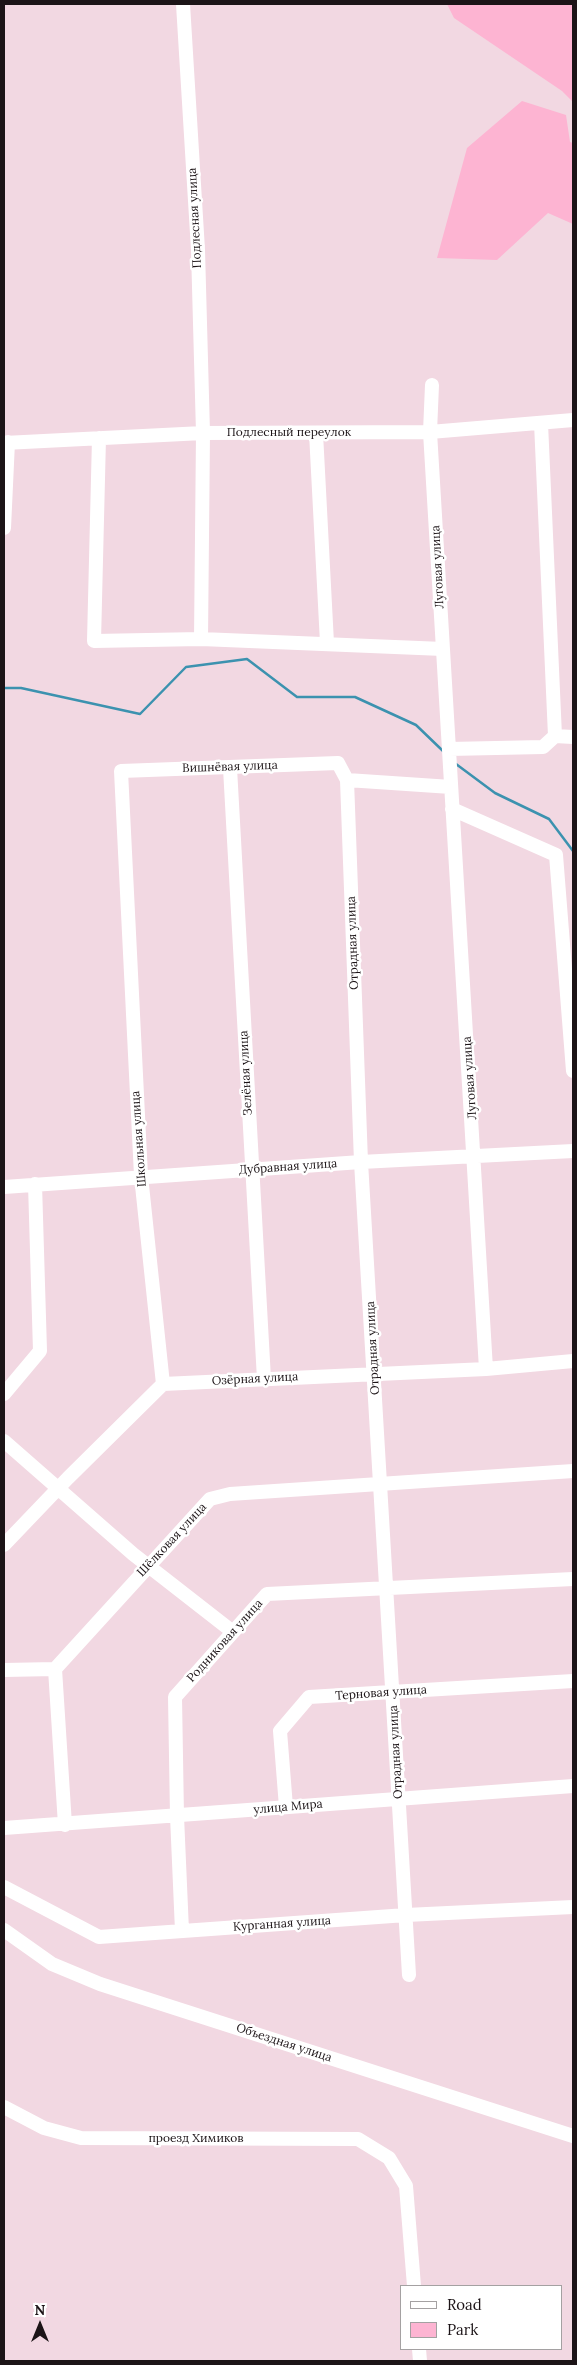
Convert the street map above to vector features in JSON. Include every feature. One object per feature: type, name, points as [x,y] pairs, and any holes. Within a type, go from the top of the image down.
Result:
[{"type":"street","name":"Подлесная улица","points":[[183,4],[198,250],[203,433],[201,639]]},
{"type":"street","name":"Луговая улица","points":[[432,385],[430,432],[475,1156],[486,1369]]},
{"type":"street","name":"Подлесный переулок","points":[[6,442],[203,433],[430,432],[573,420]]},
{"type":"street","points":[[541,423],[555,736]]},
{"type":"street","points":[[316,433],[327,644]]},
{"type":"street","points":[[99,438],[94,641],[201,639],[443,649]]},
{"type":"street","points":[[4,528],[6,442]]},
{"type":"street","points":[[449,749],[543,747],[555,736],[573,737]]},
{"type":"street","name":"Вишнёвая улица","points":[[125,893],[121,770],[338,764],[347,780]]},
{"type":"street","name":"Зелёная улица","points":[[230,768],[264,1379]]},
{"type":"street","points":[[347,780],[451,787]]},
{"type":"street","name":"Отрадная улица","points":[[347,780],[361,1162],[409,1974]]},
{"type":"street","points":[[452,808],[556,855],[573,1071]]},
{"type":"street","name":"Школьная улица","points":[[125,893],[141,1176],[163,1384]]},
{"type":"street","name":"Дубравная улица","points":[[4,1187],[141,1176],[573,1150]]},
{"type":"street","points":[[4,1394],[40,1351],[35,1184]]},
{"type":"street","name":"Озёрная улица","points":[[163,1384],[486,1369],[573,1361]]},
{"type":"street","points":[[4,1545],[163,1384]]},
{"type":"street","points":[[4,1441],[59,1488],[98,1525],[233,1632]]},
{"type":"street","name":"Шёлковая улица","points":[[54,1669],[210,1500],[230,1494],[573,1471]]},
{"type":"street","name":"Родниковая улица","points":[[182,1931],[177,1816],[175,1697],[267,1594],[573,1579]]},
{"type":"street","points":[[4,1670],[54,1669],[65,1825]]},
{"type":"street","name":"Терновая улица","points":[[286,1807],[280,1731],[310,1697],[573,1680]]},
{"type":"street","name":"улица Мира","points":[[4,1828],[573,1786]]},
{"type":"street","name":"Курганная улица","points":[[4,1887],[99,1937],[406,1916],[573,1907]]},
{"type":"street","name":"Объездная улица","points":[[4,1930],[52,1964],[100,1984],[573,2136]]},
{"type":"street","name":"проезд Химиков","points":[[4,2107],[44,2128],[81,2138],[358,2139],[390,2158],[406,2186],[414,2285]]},
{"type":"green space","points":[[447,4],[573,4],[573,102],[562,91],[454,18]]},
{"type":"green space","points":[[522,101],[566,115],[570,142],[573,143],[573,224],[548,213],[497,260],[437,258],[467,148]]},
{"type":"waterway","points":[[4,688],[21,688],[140,714],[186,667],[247,659],[297,697],[355,697],[416,725],[443,751]]},
{"type":"waterway","points":[[456,764],[495,793],[549,819],[573,851]]}]
